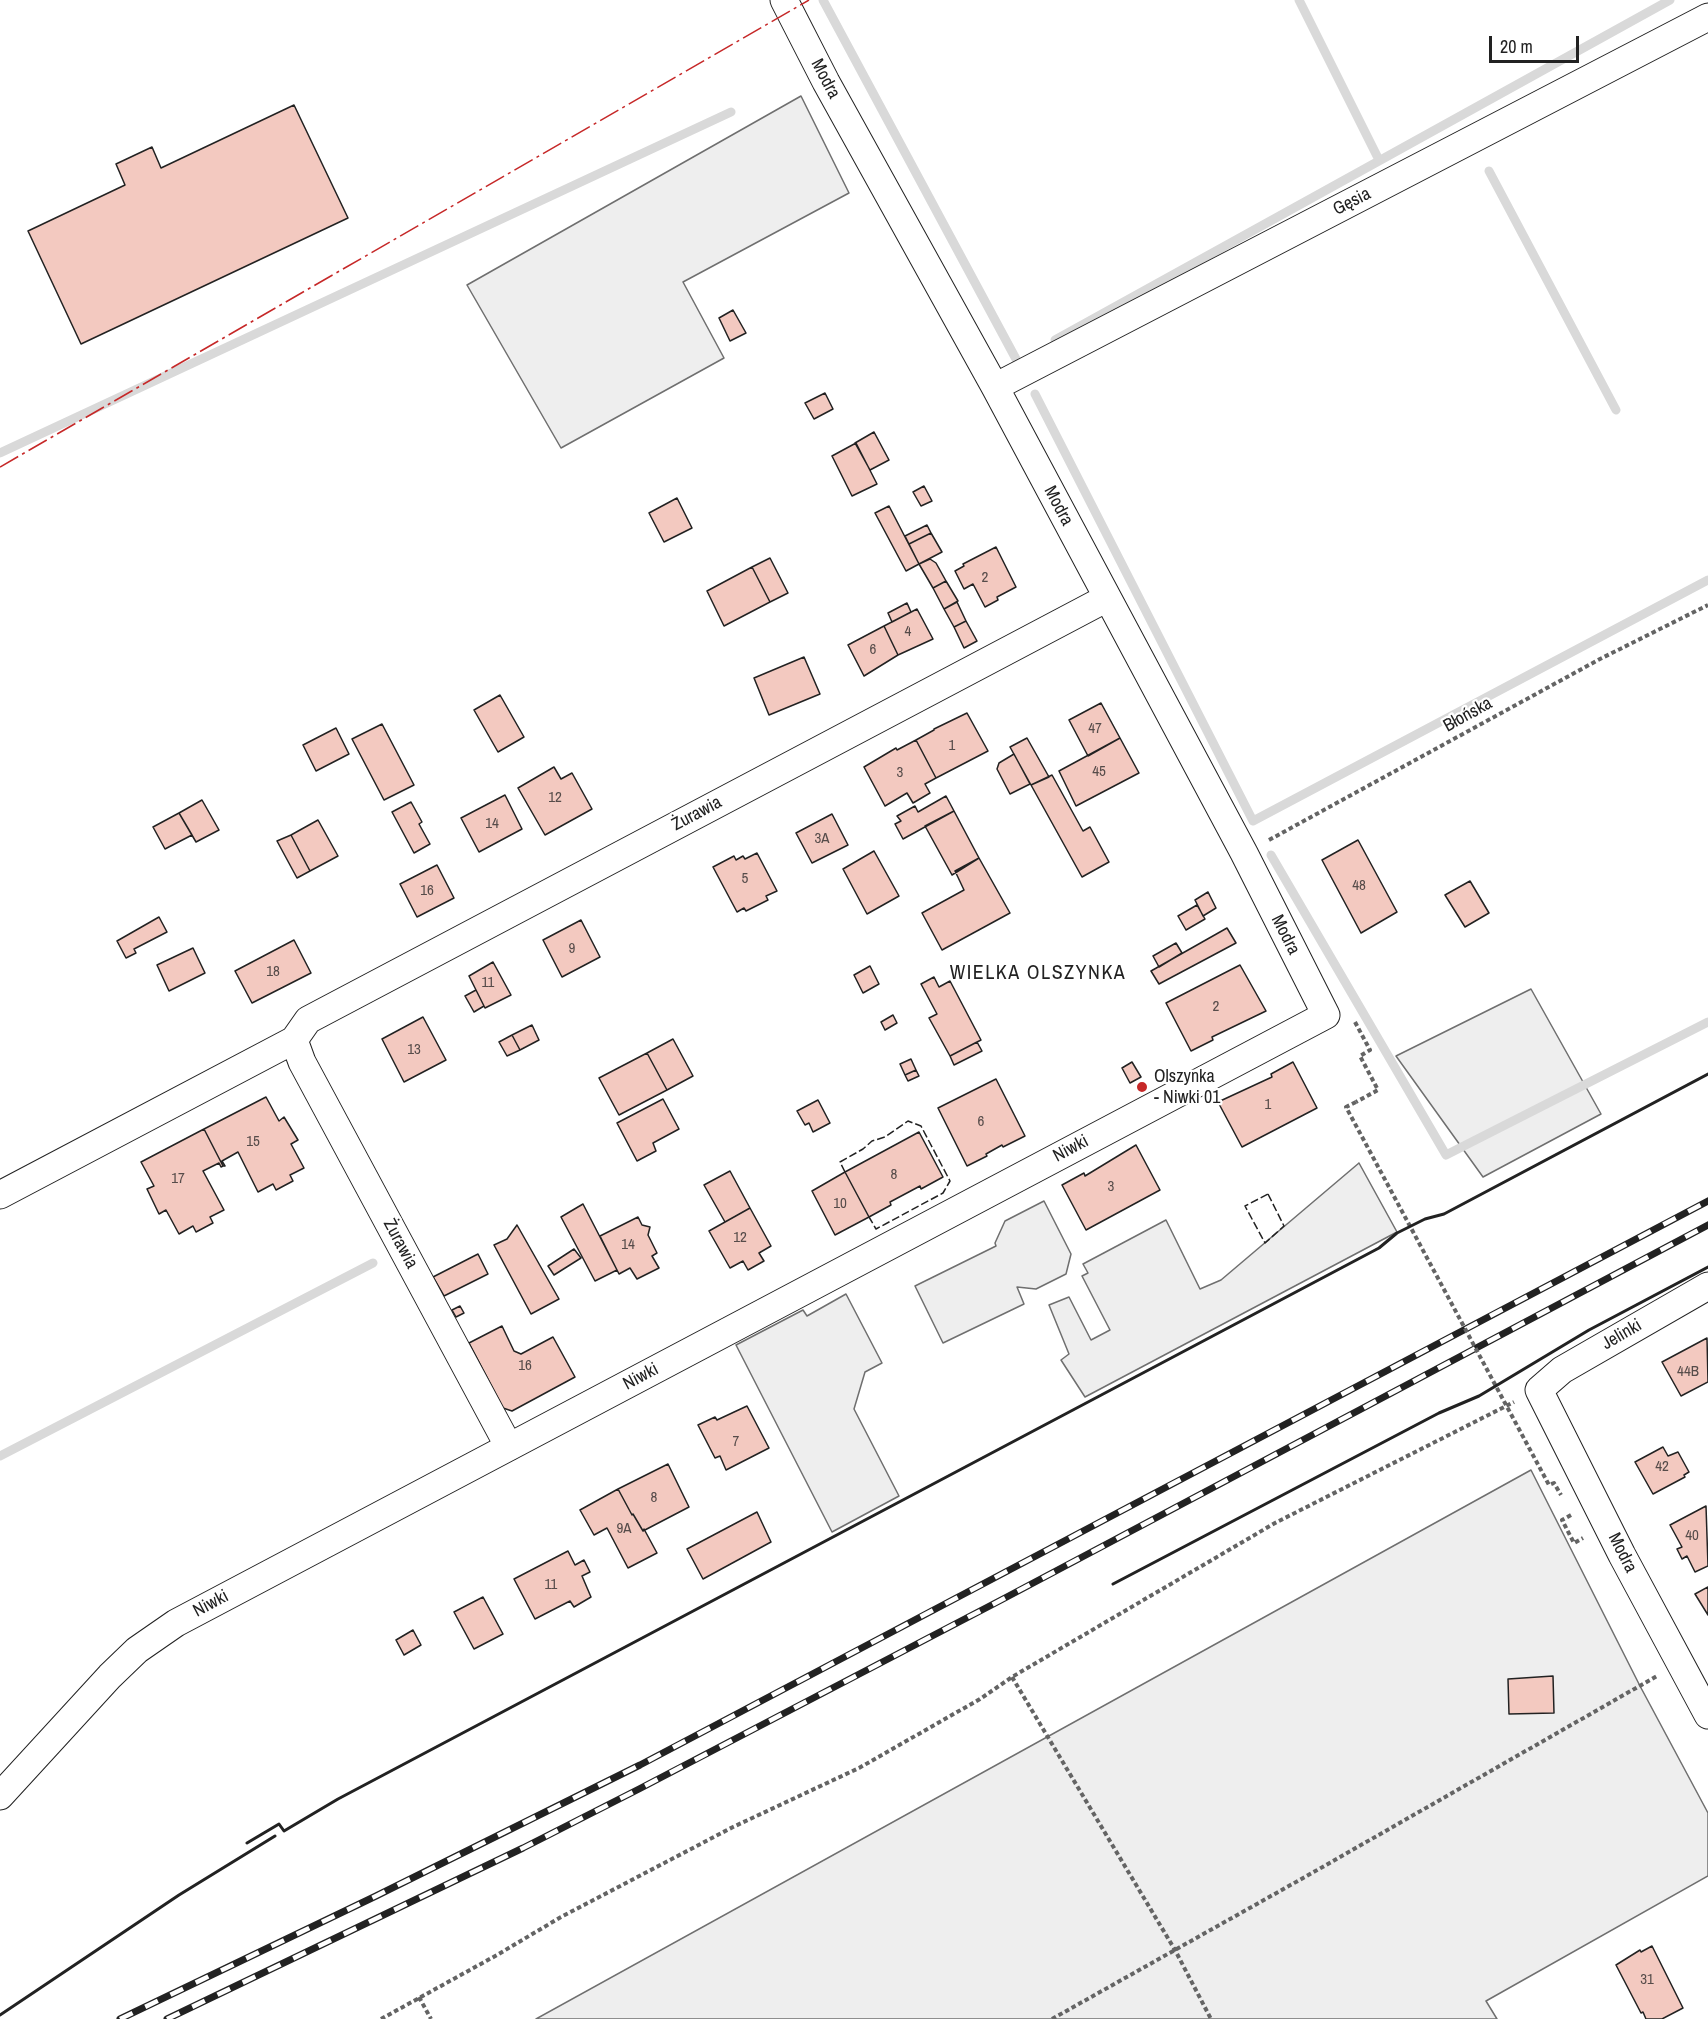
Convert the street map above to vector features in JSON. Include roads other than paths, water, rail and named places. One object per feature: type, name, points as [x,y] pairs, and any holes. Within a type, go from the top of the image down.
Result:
[{"type":"street","name":"Modra","points":[[784,0],[826,82],[995,387],[1244,853],[1326,1015]]},
{"type":"street","name":"Gęsia","points":[[995,387],[1708,17]]},
{"type":"street","name":"Żurawia","points":[[0,1195],[294,1040],[308,1020],[1107,598]]},
{"type":"street","name":"Niwki","points":[[0,1796],[110,1676],[137,1650],[176,1623],[1326,1015]]},
{"type":"street","name":"Żurawia","points":[[294,1040],[302,1062],[509,1447]]},
{"type":"street","name":"Jelinki","points":[[1539,1390],[1562,1370],[1708,1286]]},
{"type":"street","name":"Modra","points":[[1539,1390],[1622,1555],[1708,1715]]},
{"type":"waterway","points":[[823,0],[1016,359]]},
{"type":"waterway","points":[[1299,0],[1379,160]]},
{"type":"waterway","points":[[1055,340],[1670,0]]},
{"type":"waterway","points":[[0,453],[731,112]]},
{"type":"waterway","points":[[1489,171],[1616,410]]},
{"type":"waterway","points":[[1035,394],[1253,821],[1708,580]]},
{"type":"waterway","points":[[1271,855],[1446,1155],[1708,1022]]},
{"type":"waterway","points":[[0,1456],[373,1263]]},
{"type":"railway","points":[[120,2019],[376,1896],[640,1765],[1708,1201]]},
{"type":"railway","points":[[167,2019],[523,1848],[639,1789],[1003,1599],[1708,1225]]},
{"type":"place","name":"Olszynka - Niwki 01","points":[[1142,1087]]},
{"type":"district","name":"WIELKA OLSZYNKA","points":[[1038,974]]}]
